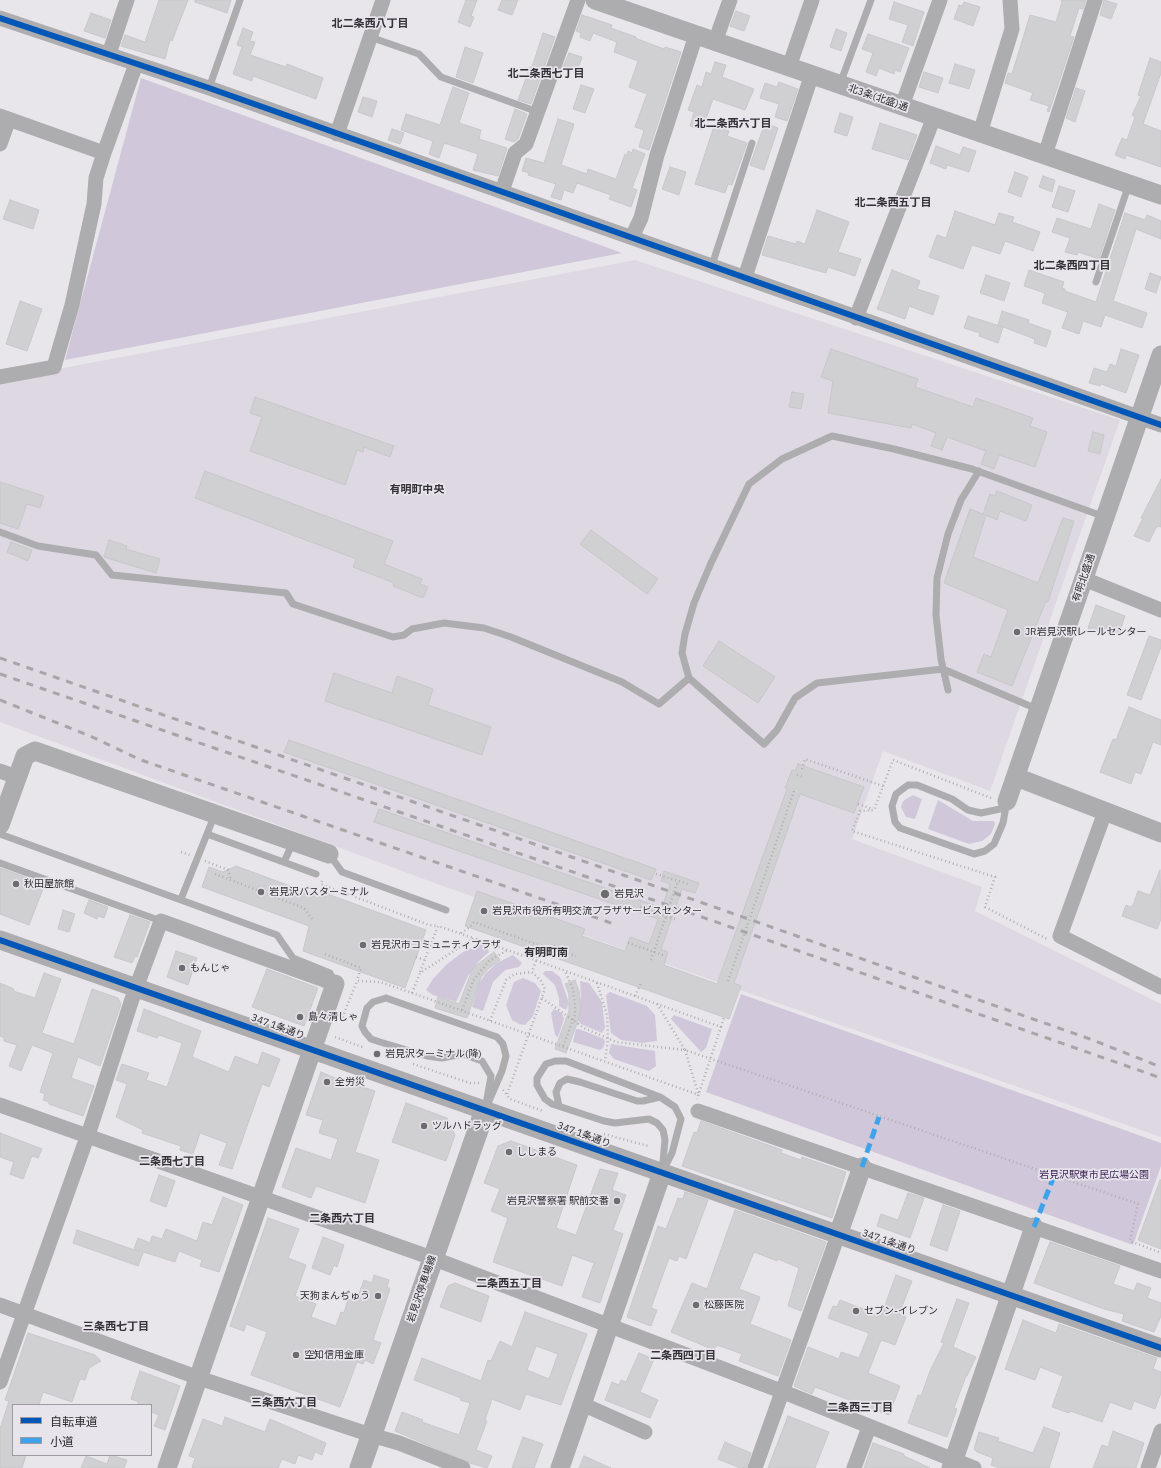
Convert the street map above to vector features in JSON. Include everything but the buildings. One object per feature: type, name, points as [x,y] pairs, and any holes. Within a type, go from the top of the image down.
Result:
[{"type":"main road","name":"岩見沢停車場線","points":[[360,1468],[432,1258],[485,1110]]},
{"type":"street","points":[[109,54],[127,0]]},
{"type":"street","points":[[337,134],[383,0]]},
{"type":"street","points":[[502,191],[515,154],[526,144],[578,0]]},
{"type":"street","name":"北3条(北盛)通","points":[[595,0],[623,4],[715,42],[812,74],[1161,195]]},
{"type":"street","points":[[715,42],[730,0]]},
{"type":"street","points":[[789,67],[812,0]]},
{"type":"street","points":[[902,106],[940,0]]},
{"type":"street","points":[[980,133],[1012,29],[1010,0]]},
{"type":"street","points":[[1044,155],[1095,0]]},
{"type":"street","points":[[0,18],[209,88],[1161,425]]},
{"type":"street","points":[[632,237],[641,218],[657,155],[696,35]]},
{"type":"street","points":[[0,377],[54,367],[74,298],[94,204],[96,178],[136,64]]},
{"type":"street","points":[[745,277],[812,74]]},
{"type":"street","points":[[856,318],[934,117]]},
{"type":"street","points":[[0,144],[4,118],[104,153]]},
{"type":"street","name":"有明北盛通","points":[[1007,801],[1161,355]]},
{"type":"street","points":[[1084,578],[1161,610]]},
{"type":"street","points":[[0,825],[8,774],[25,756],[35,751],[329,854]]},
{"type":"street","points":[[1016,777],[1161,832]]},
{"type":"street","points":[[1105,812],[1060,936],[1161,987]]},
{"type":"street","points":[[0,1382],[87,1136],[160,921],[335,984],[167,1468]]},
{"type":"street","name":"347 1条通り","points":[[0,940],[1161,1348]]},
{"type":"street","points":[[0,1105],[432,1258],[781,1391],[869,1426],[953,1464],[974,1468]]},
{"type":"street","points":[[697,1106],[862,1167],[1161,1271]]},
{"type":"street","points":[[755,1468],[781,1391],[862,1167]]},
{"type":"street","points":[[560,1468],[662,1173]]},
{"type":"street","points":[[953,1464],[1012,1296],[1034,1227]]},
{"type":"street","points":[[0,1305],[199,1378],[372,1436],[399,1443],[462,1468]]},
{"type":"street","points":[[582,1404],[645,1432]]},
{"type":"street","points":[[854,1468],[869,1426]]},
{"type":"street","points":[[1148,1468],[1161,1431]]},
{"type":"lane","points":[[209,88],[240,0]]},
{"type":"lane","points":[[840,84],[871,0]]},
{"type":"lane","points":[[370,37],[419,54],[441,77],[538,112]]},
{"type":"lane","points":[[712,265],[752,143]]},
{"type":"lane","points":[[1096,282],[1129,184]]},
{"type":"lane","points":[[1039,710],[943,670],[817,683],[794,698],[777,730],[764,744],[689,678],[682,653],[685,634],[694,603],[711,562],[749,484],[782,459],[832,436],[894,449],[979,471],[1105,517]]},
{"type":"lane","points":[[948,690],[943,670],[936,615],[937,578],[948,534],[961,500],[979,471]]},
{"type":"lane","points":[[0,532],[38,546],[96,555],[112,575],[286,593],[293,604],[393,637],[404,635],[412,629],[444,623],[484,628],[511,637],[622,682],[659,704],[689,678]]},
{"type":"lane","points":[[908,785],[917,785],[952,799],[968,810],[981,813],[1000,809],[1007,801],[1003,823],[994,844],[985,851],[974,854],[900,828],[895,822],[892,814],[892,806],[896,794],[908,785]]},
{"type":"lane","points":[[181,899],[215,814]]},
{"type":"lane","points":[[0,834],[277,935],[293,958],[330,973],[335,984]]},
{"type":"lane","points":[[207,834],[320,875]]},
{"type":"lane","points":[[284,862],[293,841]]},
{"type":"lane","points":[[329,854],[342,872],[446,910]]},
{"type":"lane","points":[[0,863],[160,921]]},
{"type":"lane","points":[[485,1110],[492,1086],[506,1056],[503,1044],[497,1036],[386,998],[373,1002],[367,1008],[362,1026],[371,1039],[427,1056],[442,1058],[463,1054],[476,1057],[482,1061],[491,1076],[492,1086]]},
{"type":"lane","points":[[555,1061],[566,1061],[660,1097],[676,1107],[681,1119],[672,1152],[662,1173],[665,1140],[663,1130],[657,1123],[644,1119],[624,1122],[604,1121],[552,1104],[545,1099],[537,1085],[537,1078],[540,1071],[546,1064],[555,1061]]},
{"type":"lane","points":[[559,1106],[556,1092],[560,1083],[567,1079],[637,1101],[660,1097]]},
{"type":"path","points":[[802,770],[805,759],[883,786]]},
{"type":"path","points":[[797,775],[803,777]]},
{"type":"path","points":[[728,981],[794,791]]},
{"type":"path","points":[[858,804],[874,810]]},
{"type":"path","points":[[181,852],[228,870],[231,880]]},
{"type":"path","points":[[215,874],[304,908],[312,919]]},
{"type":"path","points":[[656,874],[688,884]]},
{"type":"path","points":[[320,875],[321,884],[429,924],[461,933],[721,1027]]},
{"type":"path","points":[[995,877],[985,907],[1048,940]]},
{"type":"path","points":[[651,960],[678,881]]},
{"type":"path","points":[[640,907],[677,920]]},
{"type":"path","points":[[461,933],[470,927],[474,922],[541,946],[576,956]]},
{"type":"path","points":[[412,993],[438,926]]},
{"type":"path","points":[[420,973],[474,938]]},
{"type":"path","points":[[553,950],[556,943]]},
{"type":"path","points":[[628,943],[663,955]]},
{"type":"path","points":[[532,972],[541,946]]},
{"type":"path","points":[[462,1010],[473,981],[490,960],[508,950]]},
{"type":"path","points":[[325,954],[361,968],[339,1025]]},
{"type":"path","points":[[416,957],[424,960]]},
{"type":"path","points":[[563,1046],[572,1020],[575,1005],[573,989],[565,971]]},
{"type":"path","points":[[507,1094],[545,989],[541,981],[532,972]]},
{"type":"path","points":[[490,1020],[506,980],[515,974],[532,972]]},
{"type":"path","points":[[357,981],[380,982],[699,1095]]},
{"type":"path","points":[[596,982],[607,1015],[608,1039],[605,1061]]},
{"type":"path","points":[[635,996],[641,983]]},
{"type":"path","points":[[542,998],[584,1028],[608,1039],[636,1046],[685,1050],[1138,1204],[1130,1241],[1161,1253]]},
{"type":"path","points":[[656,1004],[685,1050],[699,1095]]},
{"type":"path","points":[[697,1106],[699,1095],[724,1017]]},
{"type":"path","points":[[337,1032],[334,1038],[371,1050]]},
{"type":"path","points":[[408,1062],[470,1083],[479,1082],[492,1086],[504,1091],[510,1099],[544,1112]]},
{"type":"path","points":[[603,1134],[648,1146]]},
{"type":"shaded area","points":[[635,260],[1120,420],[990,791],[883,751],[852,839],[982,887],[975,911],[1161,1004],[1161,1137],[440,885],[0,722],[0,380]]},
{"type":"green space","points":[[141,78],[622,253],[65,360]]},
{"type":"green space","points":[[913,795],[922,799],[915,819],[906,817],[901,807],[903,801]]},
{"type":"green space","points":[[938,800],[973,821],[994,821],[995,824],[991,834],[982,841],[969,844],[928,829]]},
{"type":"green space","points":[[481,944],[487,946],[489,952],[479,961],[468,976],[456,1002],[433,995],[426,990],[433,979],[447,964],[463,952]]},
{"type":"green space","points":[[513,955],[522,963],[519,967],[505,970],[493,982],[483,1011],[472,1007],[479,983],[486,973],[497,963]]},
{"type":"green space","points":[[545,971],[552,971],[560,977],[569,1003],[566,1010],[559,1006],[559,998],[555,985],[543,974]]},
{"type":"green space","points":[[523,978],[535,983],[541,991],[533,1016],[525,1025],[519,1024],[512,1020],[506,1005],[514,982]]},
{"type":"green space","points":[[580,981],[589,983],[602,1002],[605,1028],[602,1033],[581,1024],[578,1020],[581,997]]},
{"type":"green space","points":[[610,992],[647,1006],[655,1015],[657,1041],[642,1043],[621,1040],[611,1033],[606,995]]},
{"type":"green space","name":"岩見沢駅東市民広場公園","points":[[741,994],[1161,1143],[1161,1166],[1133,1245],[706,1092]]},
{"type":"green space","points":[[554,1009],[562,1013],[564,1019],[558,1037],[555,1035],[551,1013]]},
{"type":"green space","points":[[674,1015],[712,1029],[706,1048],[701,1052],[671,1019]]},
{"type":"green space","points":[[576,1029],[604,1039],[605,1042],[603,1048],[600,1050],[573,1042]]},
{"type":"green space","points":[[611,1044],[655,1051],[656,1066],[649,1071],[614,1059],[609,1053]]},
{"type":"railway","points":[[0,658],[1090,1039],[1161,1067]]},
{"type":"railway","points":[[0,674],[622,889],[1161,1078]]},
{"type":"railway","points":[[0,700],[90,736],[141,760],[614,924]]},
{"type":"marked path","points":[[862,1167],[879,1117]]},
{"type":"marked path","points":[[1034,1227],[1054,1176]]},
{"type":"cycle path","points":[[0,18],[209,88],[1161,425]]},
{"type":"cycle path","points":[[0,940],[1161,1348]]},
{"type":"place","name":"JR岩見沢駅レールセンター","points":[[1017,632]]},
{"type":"place","name":"秋田屋旅館","points":[[16,884]]},
{"type":"place","name":"岩見沢バスターミナル","points":[[261,892]]},
{"type":"place","name":"岩見沢","points":[[605,894]]},
{"type":"place","name":"岩見沢市役所有明交流プラザサービスセンター","points":[[484,911]]},
{"type":"place","name":"岩見沢市コミュニティプラザ","points":[[363,945]]},
{"type":"place","name":"もんじゃ","points":[[182,968]]},
{"type":"place","name":"島々清しゃ","points":[[300,1017]]},
{"type":"place","name":"岩見沢ターミナル(降)","points":[[377,1054]]},
{"type":"place","name":"全労災","points":[[327,1082]]},
{"type":"place","name":"ツルハドラッグ","points":[[424,1126]]},
{"type":"place","name":"ししまる","points":[[509,1152]]},
{"type":"place","name":"岩見沢警察署 駅前交番","points":[[617,1201]]},
{"type":"place","name":"天狗まんぢゅう","points":[[378,1296]]},
{"type":"place","name":"松藤医院","points":[[696,1305]]},
{"type":"place","name":"セブン-イレブン","points":[[856,1311]]},
{"type":"place","name":"空知信用金庫","points":[[296,1355]]},
{"type":"district","name":"北二条西八丁目","points":[[370,24]]},
{"type":"district","name":"北二条西七丁目","points":[[546,74]]},
{"type":"district","name":"北二条西六丁目","points":[[733,124]]},
{"type":"district","name":"北二条西五丁目","points":[[893,203]]},
{"type":"district","name":"北二条西四丁目","points":[[1072,266]]},
{"type":"district","name":"有明町中央","points":[[417,490]]},
{"type":"district","name":"有明町南","points":[[546,953]]},
{"type":"district","name":"二条西七丁目","points":[[172,1162]]},
{"type":"district","name":"二条西六丁目","points":[[342,1219]]},
{"type":"district","name":"二条西五丁目","points":[[509,1284]]},
{"type":"district","name":"三条西七丁目","points":[[116,1327]]},
{"type":"district","name":"二条西四丁目","points":[[683,1356]]},
{"type":"district","name":"三条西六丁目","points":[[284,1403]]},
{"type":"district","name":"二条西三丁目","points":[[860,1408]]}]
